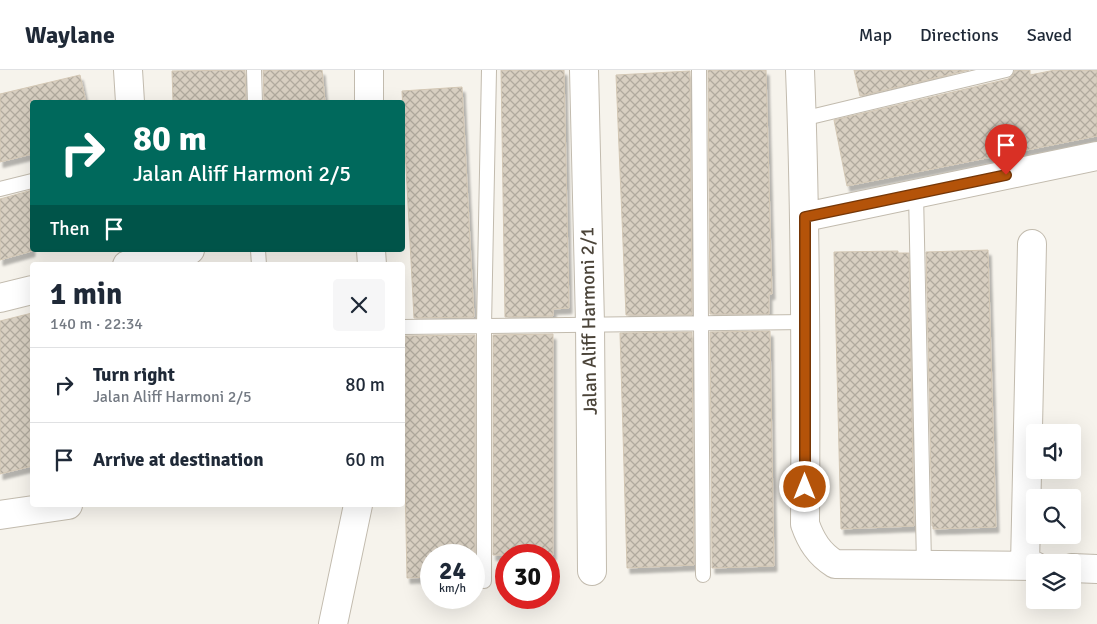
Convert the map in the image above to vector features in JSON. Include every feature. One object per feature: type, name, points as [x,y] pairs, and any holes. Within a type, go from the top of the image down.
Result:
[{"type":"street","points":[[128,70],[130,100]]},
{"type":"street","points":[[369,70],[369,100]]},
{"type":"street","name":"Jalan Aliff Harmoni 2/1","points":[[584,70],[590,324],[592,571]]},
{"type":"street","points":[[800,70],[805,217],[805,524],[810,537],[824,558],[835,564],[1026,565]]},
{"type":"street","points":[[805,217],[1097,156]]},
{"type":"street","points":[[1030,554],[1032,244]]},
{"type":"street","points":[[138,260],[180,252]]},
{"type":"street","points":[[0,298],[30,290]]},
{"type":"street","points":[[0,516],[56,507]]},
{"type":"street","points":[[333,624],[358,507]]},
{"type":"street","points":[[1081,568],[1097,569]]},
{"type":"lane","points":[[254,70],[255,100]]},
{"type":"lane","points":[[484,544],[484,326],[489,70]]},
{"type":"lane","points":[[699,70],[702,575]]},
{"type":"lane","points":[[802,119],[1006,70]]},
{"type":"lane","points":[[0,189],[30,182]]},
{"type":"lane","points":[[916,194],[924,564]]},
{"type":"lane","points":[[405,327],[806,322]]},
{"type":"building","points":[[245,70],[246,100],[173,100],[172,71]]},
{"type":"building","points":[[263,70],[322,70],[325,100],[264,100]]},
{"type":"building","points":[[501,70],[564,70],[569,308],[553,309],[553,316],[505,317]]},
{"type":"building","points":[[708,70],[766,70],[772,294],[769,294],[769,314],[710,314]]},
{"type":"building","points":[[854,70],[969,70],[860,96]]},
{"type":"building","points":[[1015,70],[1030,70],[1030,75],[1055,70],[1097,70],[1097,136],[847,186],[834,120],[1008,79]]},
{"type":"building","points":[[690,71],[692,315],[626,315],[616,75]]},
{"type":"building","points":[[80,75],[86,100],[30,100],[30,154],[0,162],[0,94]]},
{"type":"building","points":[[462,87],[474,317],[414,318],[405,148],[405,100],[402,100],[402,91]]},
{"type":"building","points":[[30,191],[30,252],[0,260],[0,199]]},
{"type":"building","points":[[988,250],[996,527],[933,529],[926,252]]},
{"type":"building","points":[[898,251],[898,253],[909,253],[914,526],[841,529],[834,252]]},
{"type":"building","points":[[30,314],[30,466],[0,474],[0,321]]},
{"type":"building","points":[[770,331],[774,566],[712,568],[710,332]]},
{"type":"building","points":[[692,332],[694,565],[627,568],[620,333]]},
{"type":"building","points":[[553,334],[553,544],[495,544],[495,555],[493,555],[493,335]]},
{"type":"building","points":[[475,335],[475,544],[420,544],[420,577],[407,578],[405,336]]},
{"type":"route","points":[[805,487],[805,217],[1006,175]]}]
